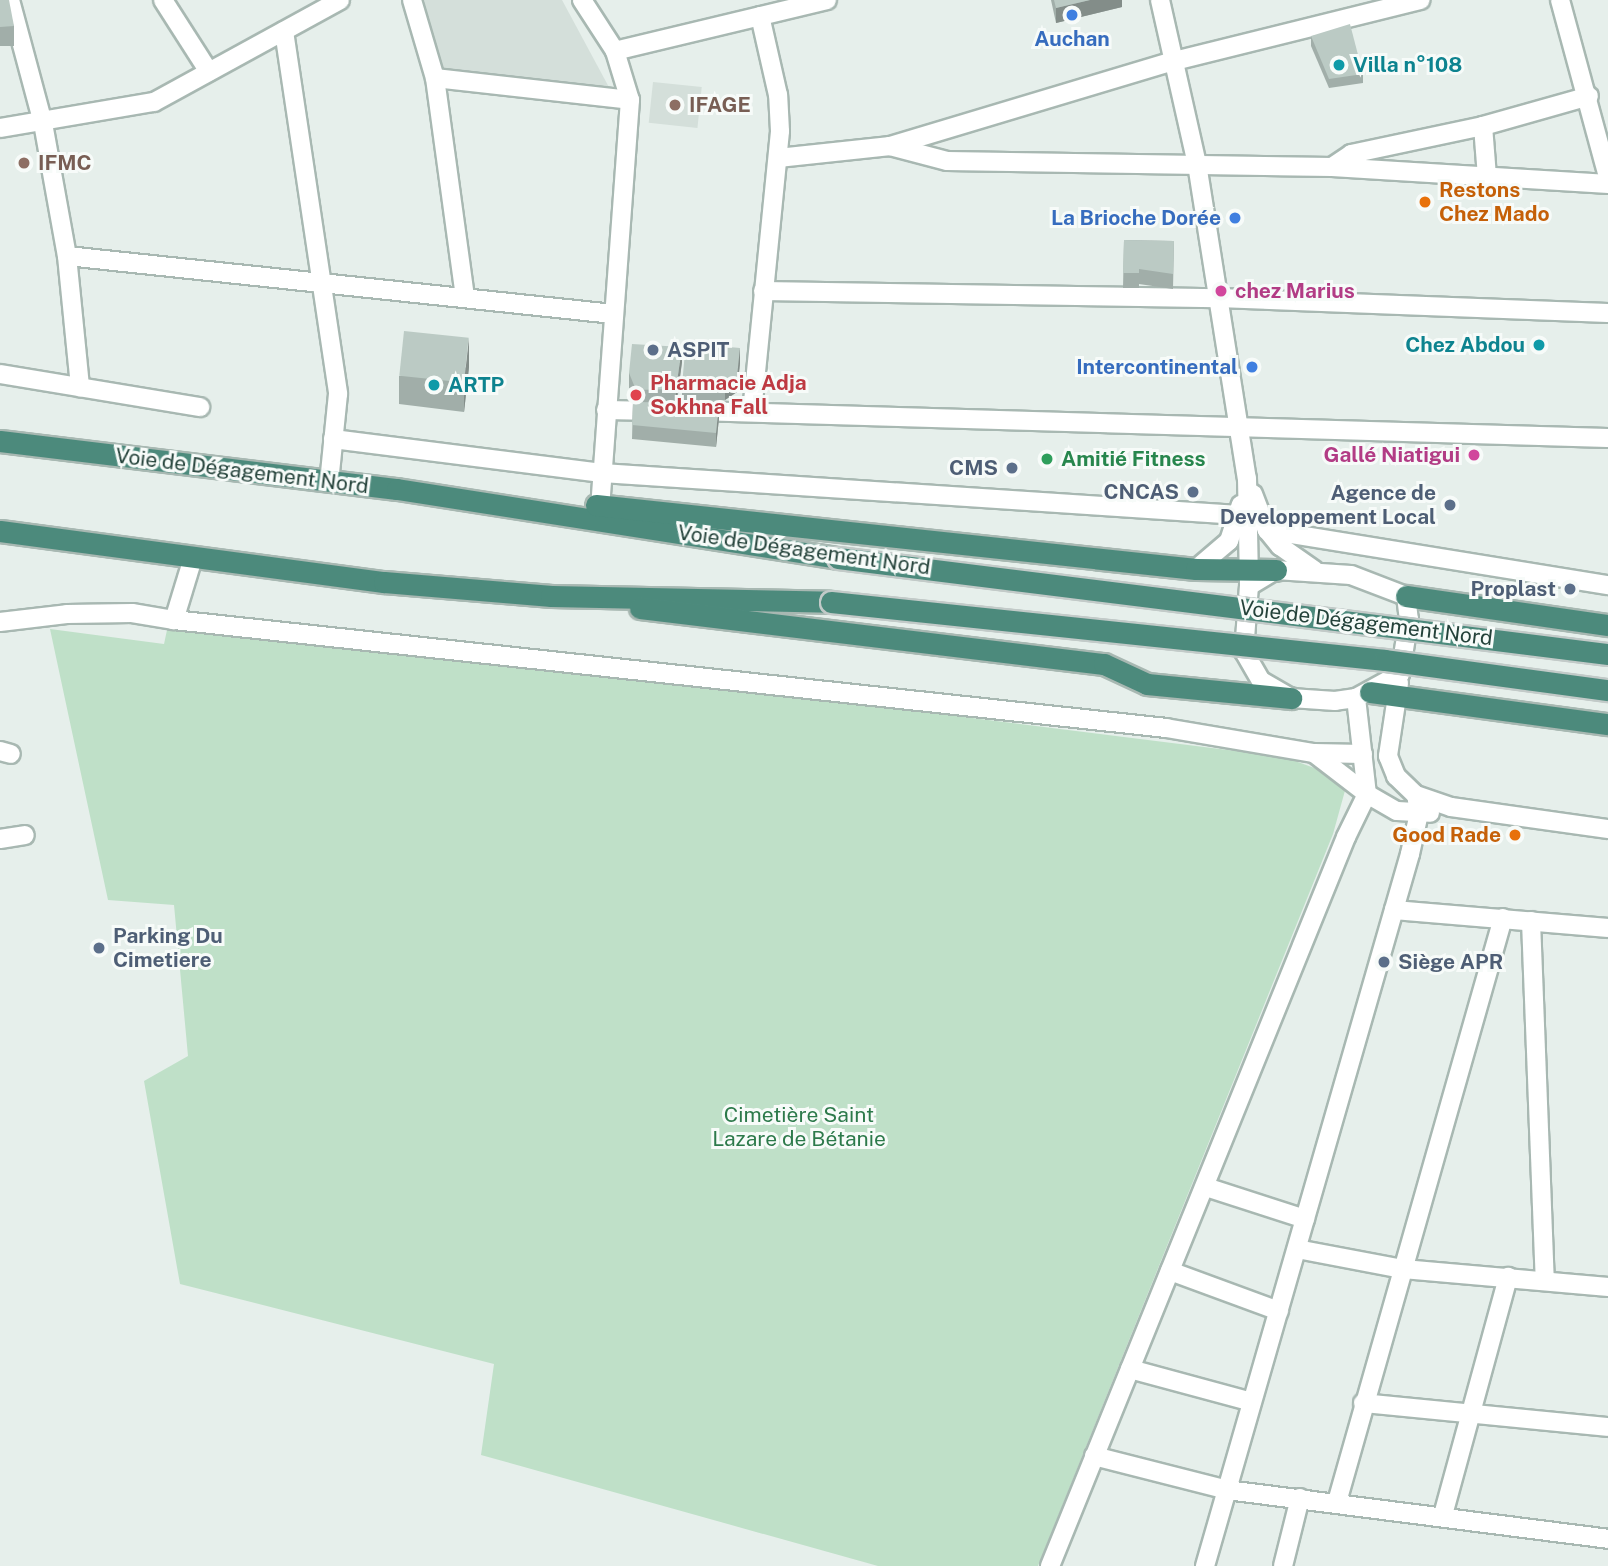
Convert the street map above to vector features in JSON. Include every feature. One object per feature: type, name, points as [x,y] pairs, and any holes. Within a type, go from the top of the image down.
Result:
[{"type":"highway","name":"Voie de Dégagement Nord","points":[[0,441],[500,505],[838,558],[1608,654]]},
{"type":"highway","points":[[500,505],[600,506],[1196,569],[1249,577],[1276,570]]},
{"type":"highway","name":"Voie de Dégagement Nord","points":[[0,531],[384,582],[551,596],[831,603],[1385,660],[1608,690]]},
{"type":"highway","points":[[551,596],[1104,664],[1147,684],[1291,698]]},
{"type":"highway","points":[[1406,596],[1608,625]]},
{"type":"highway","points":[[1363,695],[1608,724]]},
{"type":"street","points":[[10,0],[43,123],[67,256],[80,387]]},
{"type":"street","points":[[163,0],[209,72]]},
{"type":"street","points":[[0,128],[43,123],[154,102],[340,0]]},
{"type":"street","points":[[412,0],[435,78],[465,298]]},
{"type":"street","points":[[582,0],[615,51],[630,100],[600,506]]},
{"type":"street","points":[[615,51],[827,0]]},
{"type":"street","points":[[1160,0],[1197,164],[1247,478],[1249,577],[1244,652],[1261,681],[1291,698],[1363,695],[1400,674]]},
{"type":"street","points":[[778,159],[890,146],[1174,61],[1421,0]]},
{"type":"street","points":[[1560,0],[1589,96],[1608,177]]},
{"type":"street","points":[[752,412],[762,291],[778,159],[778,95],[760,16]]},
{"type":"street","points":[[284,31],[338,394],[329,482]]},
{"type":"street","points":[[435,78],[630,100]]},
{"type":"street","points":[[1332,167],[1351,154],[1483,125],[1589,96]]},
{"type":"street","points":[[1483,125],[1486,177]]},
{"type":"street","points":[[890,146],[947,161],[1332,167],[1608,184]]},
{"type":"street","points":[[67,256],[613,314]]},
{"type":"street","points":[[762,291],[1218,298],[1608,313]]},
{"type":"street","points":[[0,374],[200,407]]},
{"type":"street","points":[[606,410],[1239,425],[1608,438]]},
{"type":"street","points":[[334,439],[602,473],[1239,515]]},
{"type":"street","points":[[1196,569],[1229,541],[1239,515],[1247,478]]},
{"type":"street","points":[[1247,478],[1267,530],[1280,546],[1314,570]]},
{"type":"street","points":[[1267,530],[1608,585]]},
{"type":"street","points":[[174,620],[192,558]]},
{"type":"street","points":[[1276,570],[1314,570],[1350,575],[1406,596],[1409,619],[1388,756],[1396,776],[1416,795],[1451,807],[1608,829]]},
{"type":"street","points":[[0,622],[66,614],[132,614],[1166,728],[1314,753],[1363,754]]},
{"type":"street","points":[[1050,1566],[1346,837],[1367,794],[1363,754],[1363,695]]},
{"type":"street","points":[[1314,753],[1384,806],[1419,813],[1451,807]]},
{"type":"street","points":[[1205,1566],[1394,910],[1419,813],[1416,795]]},
{"type":"street","points":[[0,839],[25,835]]},
{"type":"street","points":[[1394,910],[1608,928]]},
{"type":"street","points":[[1337,1503],[1503,918]]},
{"type":"street","points":[[1531,921],[1545,1279]]},
{"type":"street","points":[[1206,1187],[1305,1219]]},
{"type":"street","points":[[1297,1249],[1403,1269],[1545,1279],[1608,1287]]},
{"type":"street","points":[[1170,1271],[1279,1311]]},
{"type":"street","points":[[1443,1515],[1508,1277]]},
{"type":"street","points":[[1130,1369],[1252,1402]]},
{"type":"street","points":[[1363,1404],[1608,1427]]},
{"type":"street","points":[[1094,1456],[1227,1490],[1443,1515],[1608,1539]]},
{"type":"street","points":[[1283,1566],[1300,1499]]},
{"type":"shaded area","points":[[424,0],[562,0],[611,91],[441,73]]},
{"type":"shaded area","name":"IFAGE","points":[[653,82],[702,87],[697,128],[649,123]]},
{"type":"green space","name":"Cimetière Saint Lazare de Bétanie","points":[[50,629],[164,644],[167,630],[374,643],[1284,757],[1331,774],[1346,787],[1333,834],[1038,1566],[878,1566],[481,1455],[494,1364],[180,1284],[144,1081],[188,1056],[174,905],[108,900]]},
{"type":"building","points":[[0,0],[9,0],[14,26],[0,27]]},
{"type":"building","points":[[1054,0],[1090,0],[1056,8]]},
{"type":"building","name":"Villa n°108","points":[[1350,24],[1363,74],[1329,79],[1311,36]]},
{"type":"building","points":[[1124,240],[1174,241],[1173,274],[1139,269],[1139,273],[1123,273]]},
{"type":"building","points":[[404,331],[469,338],[464,383],[399,376]]},
{"type":"building","points":[[632,344],[682,347],[676,389],[636,390],[629,373]]},
{"type":"building","points":[[707,345],[740,348],[737,377],[725,385],[682,385],[685,352],[706,353]]},
{"type":"building","points":[[633,402],[719,403],[716,433],[632,425]]},
{"type":"place","name":"Auchan","points":[[1072,15]]},
{"type":"place","name":"Villa n°108","points":[[1339,65]]},
{"type":"place","name":"IFAGE","points":[[675,105]]},
{"type":"place","name":"IFMC","points":[[24,163]]},
{"type":"place","name":"Restons Chez Mado","points":[[1425,202]]},
{"type":"place","name":"La Brioche Dorée","points":[[1235,218]]},
{"type":"place","name":"chez Marius","points":[[1221,291]]},
{"type":"place","name":"Chez Abdou","points":[[1539,345]]},
{"type":"place","name":"ASPIT","points":[[653,350]]},
{"type":"place","name":"Intercontinental","points":[[1252,367]]},
{"type":"place","name":"ARTP","points":[[434,385]]},
{"type":"place","name":"Pharmacie Adja Sokhna Fall","points":[[636,395]]},
{"type":"place","name":"Gallé Niatigui","points":[[1474,455]]},
{"type":"place","name":"Amitié Fitness","points":[[1047,459]]},
{"type":"place","name":"CMS","points":[[1012,468]]},
{"type":"place","name":"CNCAS","points":[[1193,492]]},
{"type":"place","name":"Agence de Developpement Local","points":[[1450,505]]},
{"type":"place","name":"Proplast","points":[[1570,589]]},
{"type":"place","name":"Good Rade","points":[[1515,835]]},
{"type":"place","name":"Parking Du Cimetiere","points":[[99,948]]},
{"type":"place","name":"Siège APR","points":[[1384,962]]}]
